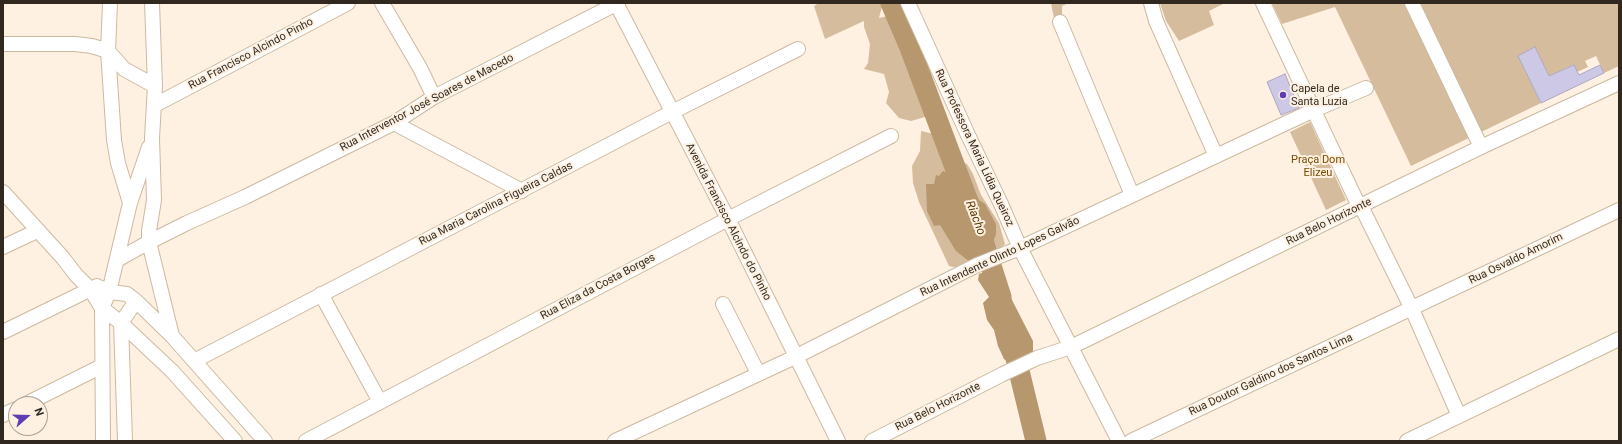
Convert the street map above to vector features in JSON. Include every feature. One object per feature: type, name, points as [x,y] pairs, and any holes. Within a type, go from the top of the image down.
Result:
[{"type":"street","points":[[110,3],[108,51],[114,140],[118,163],[130,203]]},
{"type":"street","points":[[152,3],[156,86],[152,138],[154,200],[149,231],[149,242],[172,336]]},
{"type":"street","name":"Rua Francisco Alcindo Pinho","points":[[155,105],[348,3]]},
{"type":"street","points":[[382,3],[420,68],[434,97]]},
{"type":"street","name":"Rua Interventor José Soares de Macedo","points":[[117,260],[149,242],[245,197],[394,123],[434,97],[617,3]]},
{"type":"street","name":"Avenida Francisco Alcindo do Pinho","points":[[617,3],[728,219],[795,357],[838,441]]},
{"type":"street","points":[[1151,3],[1156,21],[1216,156]]},
{"type":"street","points":[[1263,3],[1357,202],[1361,206],[1412,309],[1459,416]]},
{"type":"street","points":[[1412,3],[1481,148]]},
{"type":"street","name":"Rua Professora Maria Lídia Queiroz","points":[[908,4],[1020,248],[1119,441]]},
{"type":"street","points":[[1060,22],[1132,195]]},
{"type":"street","points":[[3,44],[74,44],[92,46],[108,51],[124,69],[156,86]]},
{"type":"street","name":"Rua Maria Carolina Figueira Caldas","points":[[194,361],[672,112],[798,49]]},
{"type":"street","name":"Rua Belo Horizonte","points":[[872,441],[1003,374],[1037,358],[1071,347],[1619,82]]},
{"type":"street","name":"Rua Intendente Olinto Lopes Galvão","points":[[615,441],[795,357],[977,265],[1020,248],[1314,110],[1366,88]]},
{"type":"street","points":[[394,123],[522,191]]},
{"type":"street","name":"Rua Eliza da Costa Borges","points":[[306,441],[728,219],[891,136]]},
{"type":"street","points":[[3,332],[99,289],[117,260],[130,203],[152,138]]},
{"type":"street","points":[[3,192],[63,258],[76,275],[99,289],[127,294],[136,301],[172,336],[265,441]]},
{"type":"street","name":"Rua Osvaldo Amorim","points":[[1412,309],[1619,210]]},
{"type":"street","points":[[3,247],[37,231]]},
{"type":"street","points":[[99,289],[102,308],[104,441]]},
{"type":"street","points":[[322,294],[380,402]]},
{"type":"street","points":[[125,441],[122,323],[136,301]]},
{"type":"street","points":[[723,304],[758,374]]},
{"type":"street","points":[[102,308],[122,323],[172,371],[231,440]]},
{"type":"street","name":"Rua Doutor Galdino dos Santos Lima","points":[[1131,441],[1412,309]]},
{"type":"street","points":[[1407,441],[1619,339]]},
{"type":"street","points":[[42,396],[102,366]]},
{"type":"green space","points":[[819,3],[881,3],[882,6],[879,18],[901,13],[942,106],[925,117],[911,121],[899,118],[886,103],[889,92],[884,74],[864,69],[868,63],[870,44],[864,27],[864,21],[825,39],[814,6]]},
{"type":"green space","points":[[1051,3],[1069,3],[1062,6],[1062,17],[1054,18]]},
{"type":"green space","points":[[1160,3],[1225,3],[1209,11],[1214,25],[1179,41],[1166,21]]},
{"type":"green space","points":[[1272,3],[1619,3],[1619,66],[1604,73],[1596,56],[1585,61],[1588,67],[1577,72],[1573,65],[1549,76],[1535,47],[1518,56],[1541,103],[1411,166],[1335,7],[1282,24]]},
{"type":"green space","name":"Praça Dom Elizeu","points":[[1310,122],[1346,200],[1326,210],[1290,132]]},
{"type":"green space","points":[[921,131],[934,134],[943,153],[967,164],[973,174],[981,195],[999,223],[1005,244],[997,252],[962,269],[949,266],[919,202],[913,183],[912,166],[920,151]]},
{"type":"water","points":[[943,171],[956,176],[969,190],[971,196],[976,194],[979,200],[985,204],[996,224],[996,234],[992,245],[970,262],[956,251],[940,225],[934,226],[927,211],[926,184],[934,184],[936,175],[939,176]]},
{"type":"water","points":[[995,270],[1002,277],[1033,341],[1033,352],[1011,364],[1004,359],[998,346],[994,330],[987,320],[983,303],[989,297],[978,280],[979,274]]},
{"type":"building","points":[[1535,47],[1549,76],[1574,65],[1579,75],[1600,65],[1604,73],[1541,103],[1518,56]]},
{"type":"building","name":"Capela de Santa Luzia","points":[[1285,74],[1299,108],[1281,115],[1267,82]]},
{"type":"waterway","name":"Riacho","points":[[891,3],[909,45],[984,244],[1001,297]]},
{"type":"waterway","name":"Riacho","points":[[1013,346],[1036,441]]},
{"type":"place","name":"Capela de Santa Luzia","points":[[1283,95]]}]
